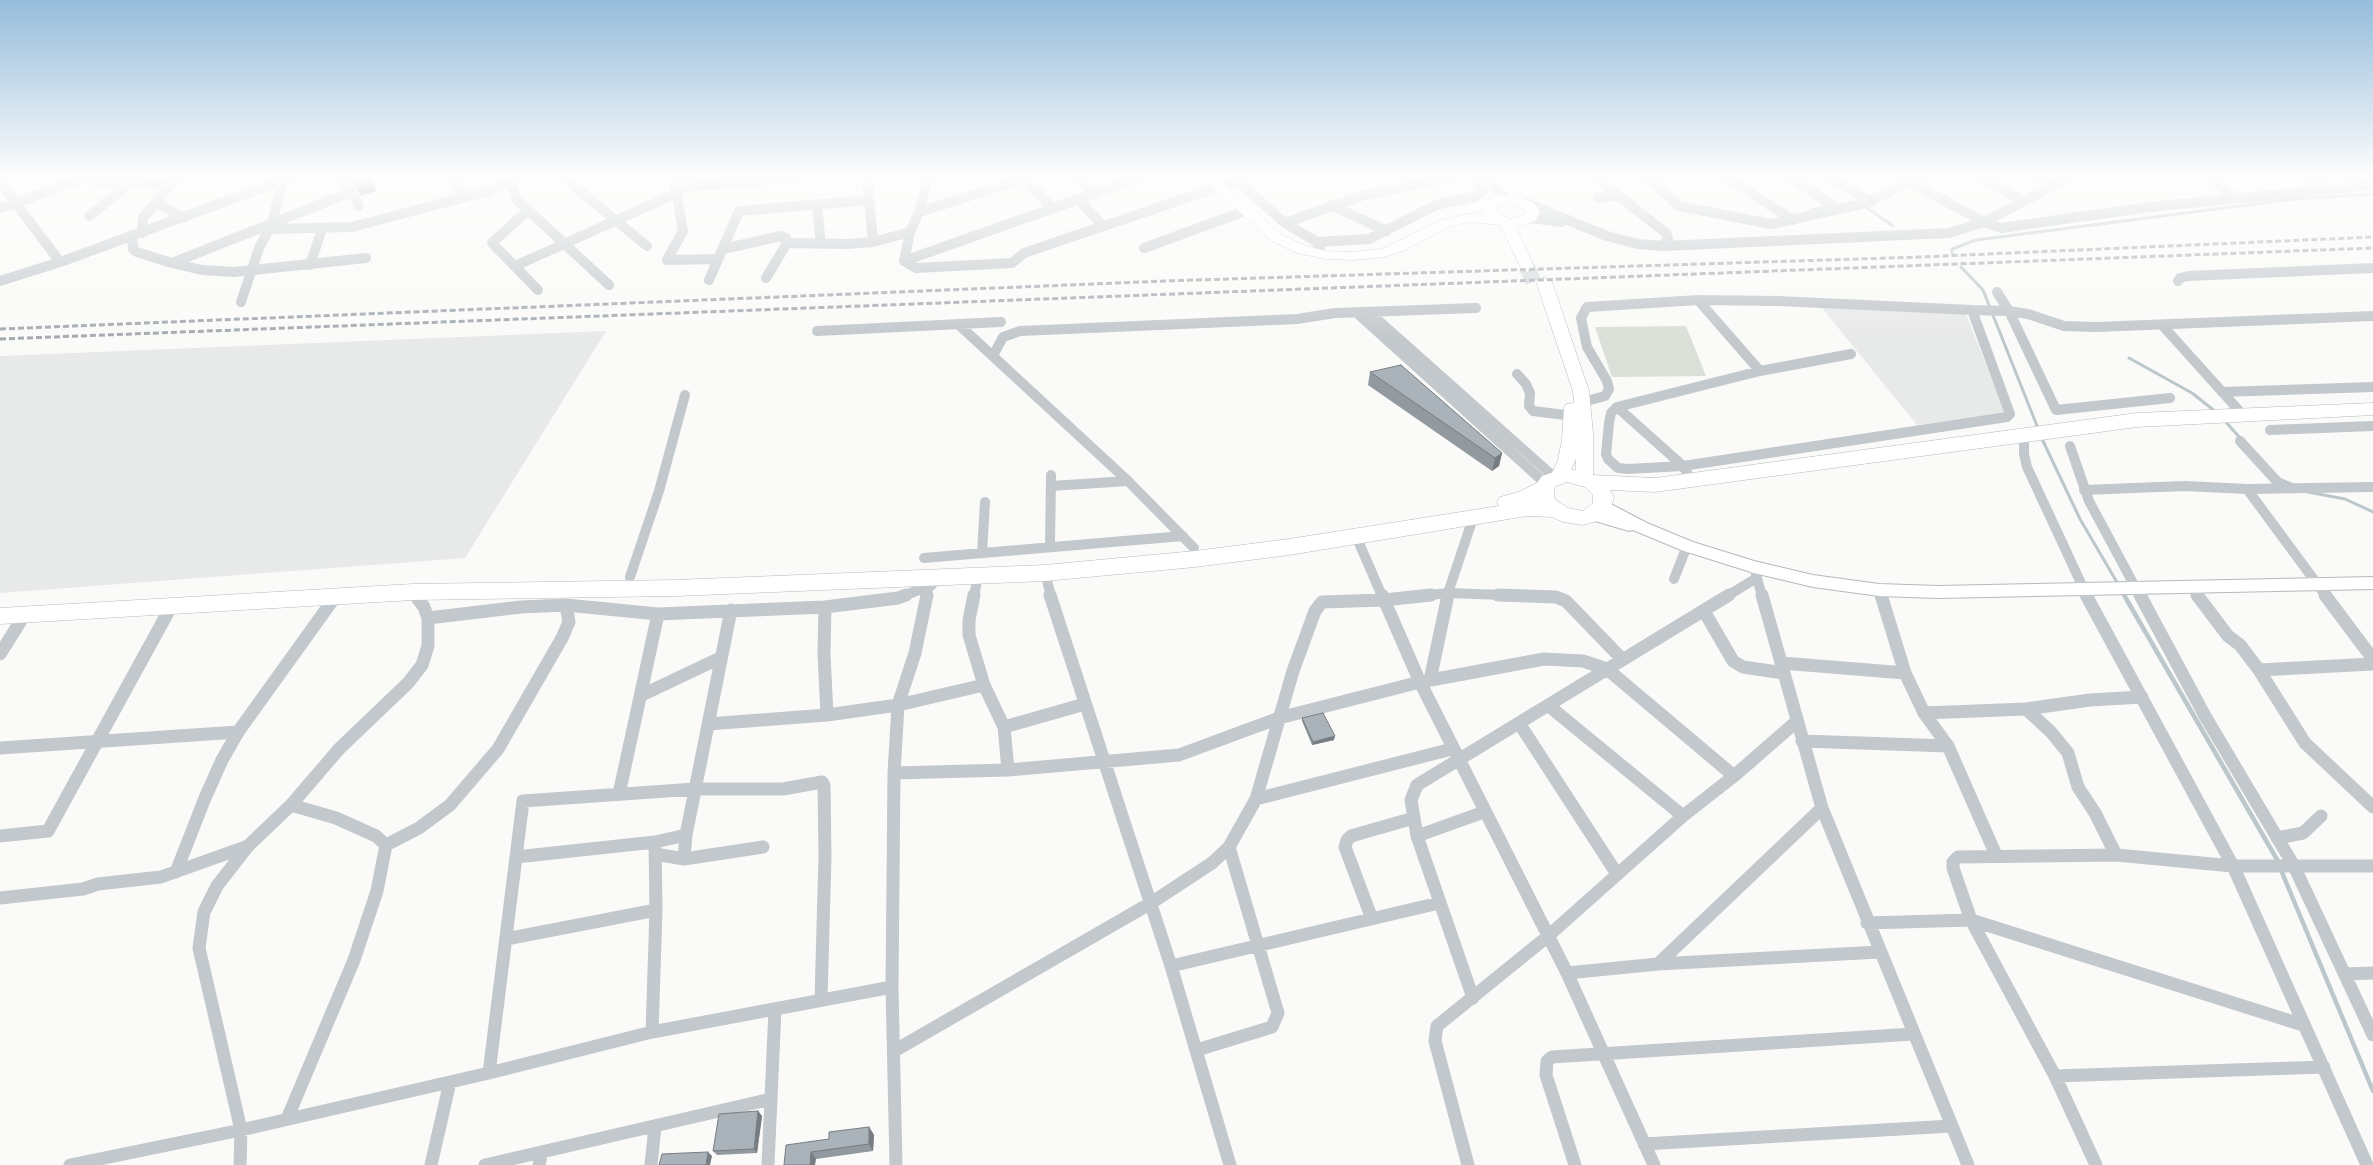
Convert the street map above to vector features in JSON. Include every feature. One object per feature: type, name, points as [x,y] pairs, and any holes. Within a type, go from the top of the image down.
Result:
[{"type":"highway","points":[[0,616],[413,592],[935,583],[978,576],[1045,573],[1195,559],[1527,509],[1554,510],[1573,517],[1687,473],[2137,420],[2373,409]]},
{"type":"highway","points":[[0,603],[332,585],[1030,562],[1488,506],[1524,498],[1551,482],[1588,480],[1655,485]]},
{"type":"highway","points":[[1588,480],[1602,491],[1600,508]]},
{"type":"highway","points":[[1551,482],[1546,502],[1554,510]]},
{"type":"main road","points":[[1270,231],[1286,243],[1318,254],[1337,256],[1384,253],[1398,248],[1429,231]]},
{"type":"main road","points":[[1281,231],[1294,239],[1348,250],[1383,245],[1409,231]]},
{"type":"main road","points":[[1509,231],[1532,266],[1527,231]]},
{"type":"main road","points":[[1551,482],[1567,460],[1573,416],[1570,393],[1539,282],[1575,368],[1583,402],[1588,480]]},
{"type":"street","points":[[37,231],[60,262]]},
{"type":"street","points":[[172,263],[257,231]]},
{"type":"street","points":[[241,302],[260,248],[268,231]]},
{"type":"street","points":[[310,265],[321,231]]},
{"type":"street","points":[[503,231],[492,243],[538,290]]},
{"type":"street","points":[[551,231],[609,285]]},
{"type":"street","points":[[515,266],[593,231]]},
{"type":"street","points":[[628,231],[646,246]]},
{"type":"street","points":[[683,231],[667,260],[718,259]]},
{"type":"street","points":[[709,280],[731,231]]},
{"type":"street","points":[[820,231],[821,244]]},
{"type":"street","points":[[872,231],[873,242]]},
{"type":"street","points":[[904,261],[987,231]]},
{"type":"street","points":[[904,261],[916,268],[1012,262],[1024,253],[1082,231]]},
{"type":"street","points":[[1144,248],[1189,231]]},
{"type":"street","points":[[1298,231],[1318,245],[1369,239],[1386,231]]},
{"type":"street","points":[[1596,231],[1626,242],[1663,246],[1954,231]]},
{"type":"street","points":[[1663,246],[1668,238],[1664,231]]},
{"type":"street","points":[[0,281],[60,262],[142,232]]},
{"type":"street","points":[[787,243],[873,242],[910,232],[904,261]]},
{"type":"street","points":[[132,236],[132,249],[137,252],[172,263],[217,272],[252,272],[366,258]]},
{"type":"street","points":[[723,249],[780,236],[786,238],[787,243]]},
{"type":"street","points":[[766,278],[787,243]]},
{"type":"street","points":[[2178,281],[2180,278],[2188,276],[2373,268]]},
{"type":"street","points":[[1997,292],[2009,311],[2056,410],[2170,398]]},
{"type":"street","points":[[1583,402],[1605,396],[1609,389],[1607,381],[1587,347],[1581,318],[1587,307],[1698,300],[1998,310],[2028,314],[2064,326],[2096,327],[2373,316]]},
{"type":"street","points":[[1698,300],[1760,371]]},
{"type":"street","points":[[990,354],[995,352],[1003,338],[1020,331],[1298,319],[1328,314],[1476,308]]},
{"type":"street","points":[[1851,354],[1760,371],[1617,407],[1611,413],[1607,432],[1606,454],[1612,464],[1618,468],[1687,473],[2007,417],[2010,414],[2009,410],[1977,310]]},
{"type":"street","points":[[1369,312],[1551,482]]},
{"type":"street","points":[[1357,313],[1551,482]]},
{"type":"street","points":[[818,331],[1001,322]]},
{"type":"street","points":[[958,324],[1128,481],[1189,542]]},
{"type":"street","points":[[2162,325],[2222,392],[2230,416]]},
{"type":"street","points":[[1517,374],[1526,384],[1530,393],[1530,406],[1533,411],[1542,414],[1573,416]]},
{"type":"street","points":[[2222,392],[2373,387]]},
{"type":"street","points":[[630,576],[658,491],[685,395]]},
{"type":"street","points":[[2121,403],[2137,420]]},
{"type":"street","points":[[1617,407],[1687,473]]},
{"type":"street","points":[[2270,430],[2373,426]]},
{"type":"street","points":[[2027,434],[2024,454],[2027,467],[2091,589],[2142,697],[2233,866],[2367,1165]]},
{"type":"street","points":[[2240,441],[2282,488]]},
{"type":"street","points":[[2070,446],[2084,490],[2130,588],[2277,838],[2373,1035]]},
{"type":"street","points":[[1050,547],[1051,480],[1128,481]]},
{"type":"street","points":[[2084,490],[2185,486],[2247,489],[2373,487]]},
{"type":"street","points":[[2247,489],[2373,659]]},
{"type":"street","points":[[982,553],[984,502]]},
{"type":"street","points":[[1600,508],[1616,523],[1641,527],[1754,573],[1878,590],[1938,592],[2373,583]]},
{"type":"street","points":[[1425,681],[1448,593],[1473,518]]},
{"type":"street","points":[[1356,536],[1384,600],[1425,681],[1455,754],[1547,937],[1568,973],[1602,1054],[1654,1165]]},
{"type":"street","points":[[924,558],[1050,547],[1189,542]]},
{"type":"street","points":[[1674,579],[1687,546]]},
{"type":"street","points":[[1045,573],[1085,704],[1096,732],[1171,966],[1230,1165]]},
{"type":"street","points":[[1256,799],[1455,754],[1549,706],[1622,659],[1704,611],[1754,573]]},
{"type":"street","points":[[1754,573],[1822,808],[1968,1165]]},
{"type":"street","points":[[978,576],[969,620],[969,635],[984,685],[1004,727],[1008,770]]},
{"type":"street","points":[[428,618],[522,607],[566,605],[658,614],[825,606],[898,598],[935,583]]},
{"type":"street","points":[[896,1165],[892,987],[894,773],[898,705],[935,583]]},
{"type":"street","points":[[2192,586],[2202,604],[2228,636],[2240,645],[2259,670],[2305,743],[2373,807]]},
{"type":"street","points":[[1878,590],[1905,673],[1924,713],[1948,746],[1996,855]]},
{"type":"street","points":[[240,1165],[241,1130],[199,948],[204,912],[217,886],[248,846],[291,805],[339,750],[408,683],[422,665],[428,646],[428,618],[424,607],[413,592]]},
{"type":"street","points":[[894,1051],[1151,903],[1212,863],[1229,847],[1256,799],[1293,671],[1318,605],[1327,600],[1384,600],[1448,593],[1561,599],[1575,609],[1622,659]]},
{"type":"street","points":[[176,872],[204,798],[238,732],[335,597]]},
{"type":"street","points":[[0,836],[48,831],[172,605]]},
{"type":"street","points":[[386,845],[419,828],[450,805],[498,750],[562,638],[569,622],[566,605]]},
{"type":"street","points":[[825,606],[824,654],[827,715]]},
{"type":"street","points":[[684,859],[686,834],[731,610]]},
{"type":"street","points":[[1704,611],[1729,656],[1738,665],[1905,673]]},
{"type":"street","points":[[0,654],[25,614]]},
{"type":"street","points":[[619,794],[642,695],[658,614]]},
{"type":"street","points":[[642,695],[720,658]]},
{"type":"street","points":[[894,773],[1008,770],[1188,752],[1279,718],[1425,681],[1544,659],[1584,661],[1607,669],[1734,776]]},
{"type":"street","points":[[2259,670],[2373,664]]},
{"type":"street","points":[[708,724],[827,715],[898,705],[984,685]]},
{"type":"street","points":[[1924,713],[2026,709],[2090,700],[2142,697]]},
{"type":"street","points":[[1004,727],[1085,704]]},
{"type":"street","points":[[1549,706],[1682,816]]},
{"type":"street","points":[[2026,709],[2051,732],[2068,753],[2078,787],[2116,855]]},
{"type":"street","points":[[1468,1165],[1435,1041],[1434,1033],[1437,1026],[1547,937],[1682,816],[1734,776],[1796,722]]},
{"type":"street","points":[[1519,723],[1617,874]]},
{"type":"street","points":[[0,748],[238,732]]},
{"type":"street","points":[[1802,741],[1948,746]]},
{"type":"street","points":[[1455,754],[1417,785],[1411,800],[1417,836],[1473,998]]},
{"type":"street","points":[[489,1073],[523,801],[695,789],[783,789],[818,782],[824,785],[825,856],[821,999]]},
{"type":"street","points":[[291,805],[336,818],[376,836],[386,845]]},
{"type":"street","points":[[1658,964],[1822,808]]},
{"type":"street","points":[[1417,836],[1484,812]]},
{"type":"street","points":[[2277,838],[2303,833],[2321,816]]},
{"type":"street","points":[[1372,919],[1345,847],[1347,840],[1351,836],[1414,818]]},
{"type":"street","points":[[516,857],[655,848],[686,834]]},
{"type":"street","points":[[287,1119],[354,960],[377,891],[386,845]]},
{"type":"street","points":[[0,898],[82,889],[98,884],[161,877],[248,846]]},
{"type":"street","points":[[655,848],[684,859],[763,847]]},
{"type":"street","points":[[1197,1050],[1272,1027],[1278,1013],[1229,847]]},
{"type":"street","points":[[652,1032],[656,910],[655,848]]},
{"type":"street","points":[[2096,1165],[2055,1076],[1971,920],[1953,868],[1953,862],[1958,857],[1996,855],[2116,855],[2233,866],[2373,866]]},
{"type":"street","points":[[1171,966],[1439,903]]},
{"type":"street","points":[[506,939],[656,910]]},
{"type":"street","points":[[1868,923],[1971,920],[2303,1025]]},
{"type":"street","points":[[1568,973],[1658,964],[1880,952]]},
{"type":"street","points":[[2344,974],[2373,973]]},
{"type":"street","points":[[70,1165],[241,1130],[489,1073],[652,1032],[892,987]]},
{"type":"street","points":[[768,1165],[775,1009]]},
{"type":"street","points":[[1575,1165],[1546,1075],[1547,1061],[1552,1057],[1913,1034]]},
{"type":"street","points":[[2055,1076],[2324,1067]]},
{"type":"street","points":[[431,1165],[450,1082]]},
{"type":"street","points":[[484,1165],[541,1159],[655,1127],[771,1099]]},
{"type":"street","points":[[1644,1144],[1951,1126]]},
{"type":"street","points":[[651,1165],[655,1127]]},
{"type":"shaded area","points":[[1822,308],[1966,314],[2005,413],[1917,425]]},
{"type":"shaded area","points":[[1686,326],[1706,376],[1612,377],[1595,327]]},
{"type":"shaded area","points":[[606,331],[465,558],[0,593],[0,356]]},
{"type":"building","points":[[1401,365],[1502,453],[1495,458],[1370,372]]},
{"type":"building","points":[[1323,713],[1335,736],[1313,742],[1302,718]]},
{"type":"building","points":[[758,1111],[754,1149],[713,1151],[719,1114]]},
{"type":"building","points":[[869,1127],[869,1144],[811,1152],[810,1165],[784,1165],[786,1145],[829,1139],[829,1132]]},
{"type":"building","points":[[708,1152],[706,1165],[659,1165],[662,1154]]},
{"type":"waterway","points":[[1952,253],[1952,249],[1976,240],[2043,231]]},
{"type":"waterway","points":[[1961,267],[1983,290],[2043,441],[2080,519],[2125,596]]},
{"type":"waterway","points":[[2129,358],[2192,393],[2216,412]]},
{"type":"waterway","points":[[2223,419],[2242,440]]},
{"type":"waterway","points":[[2279,479],[2293,485]]},
{"type":"waterway","points":[[2308,492],[2345,499],[2373,512]]},
{"type":"waterway","points":[[2124,595],[2279,863]]},
{"type":"waterway","points":[[2281,870],[2373,1091]]},
{"type":"tunnel","points":[[1527,267],[1534,283]]},
{"type":"railway","points":[[0,329],[1165,281],[1920,257],[2373,237]]},
{"type":"railway","points":[[0,339],[2373,248]]}]
